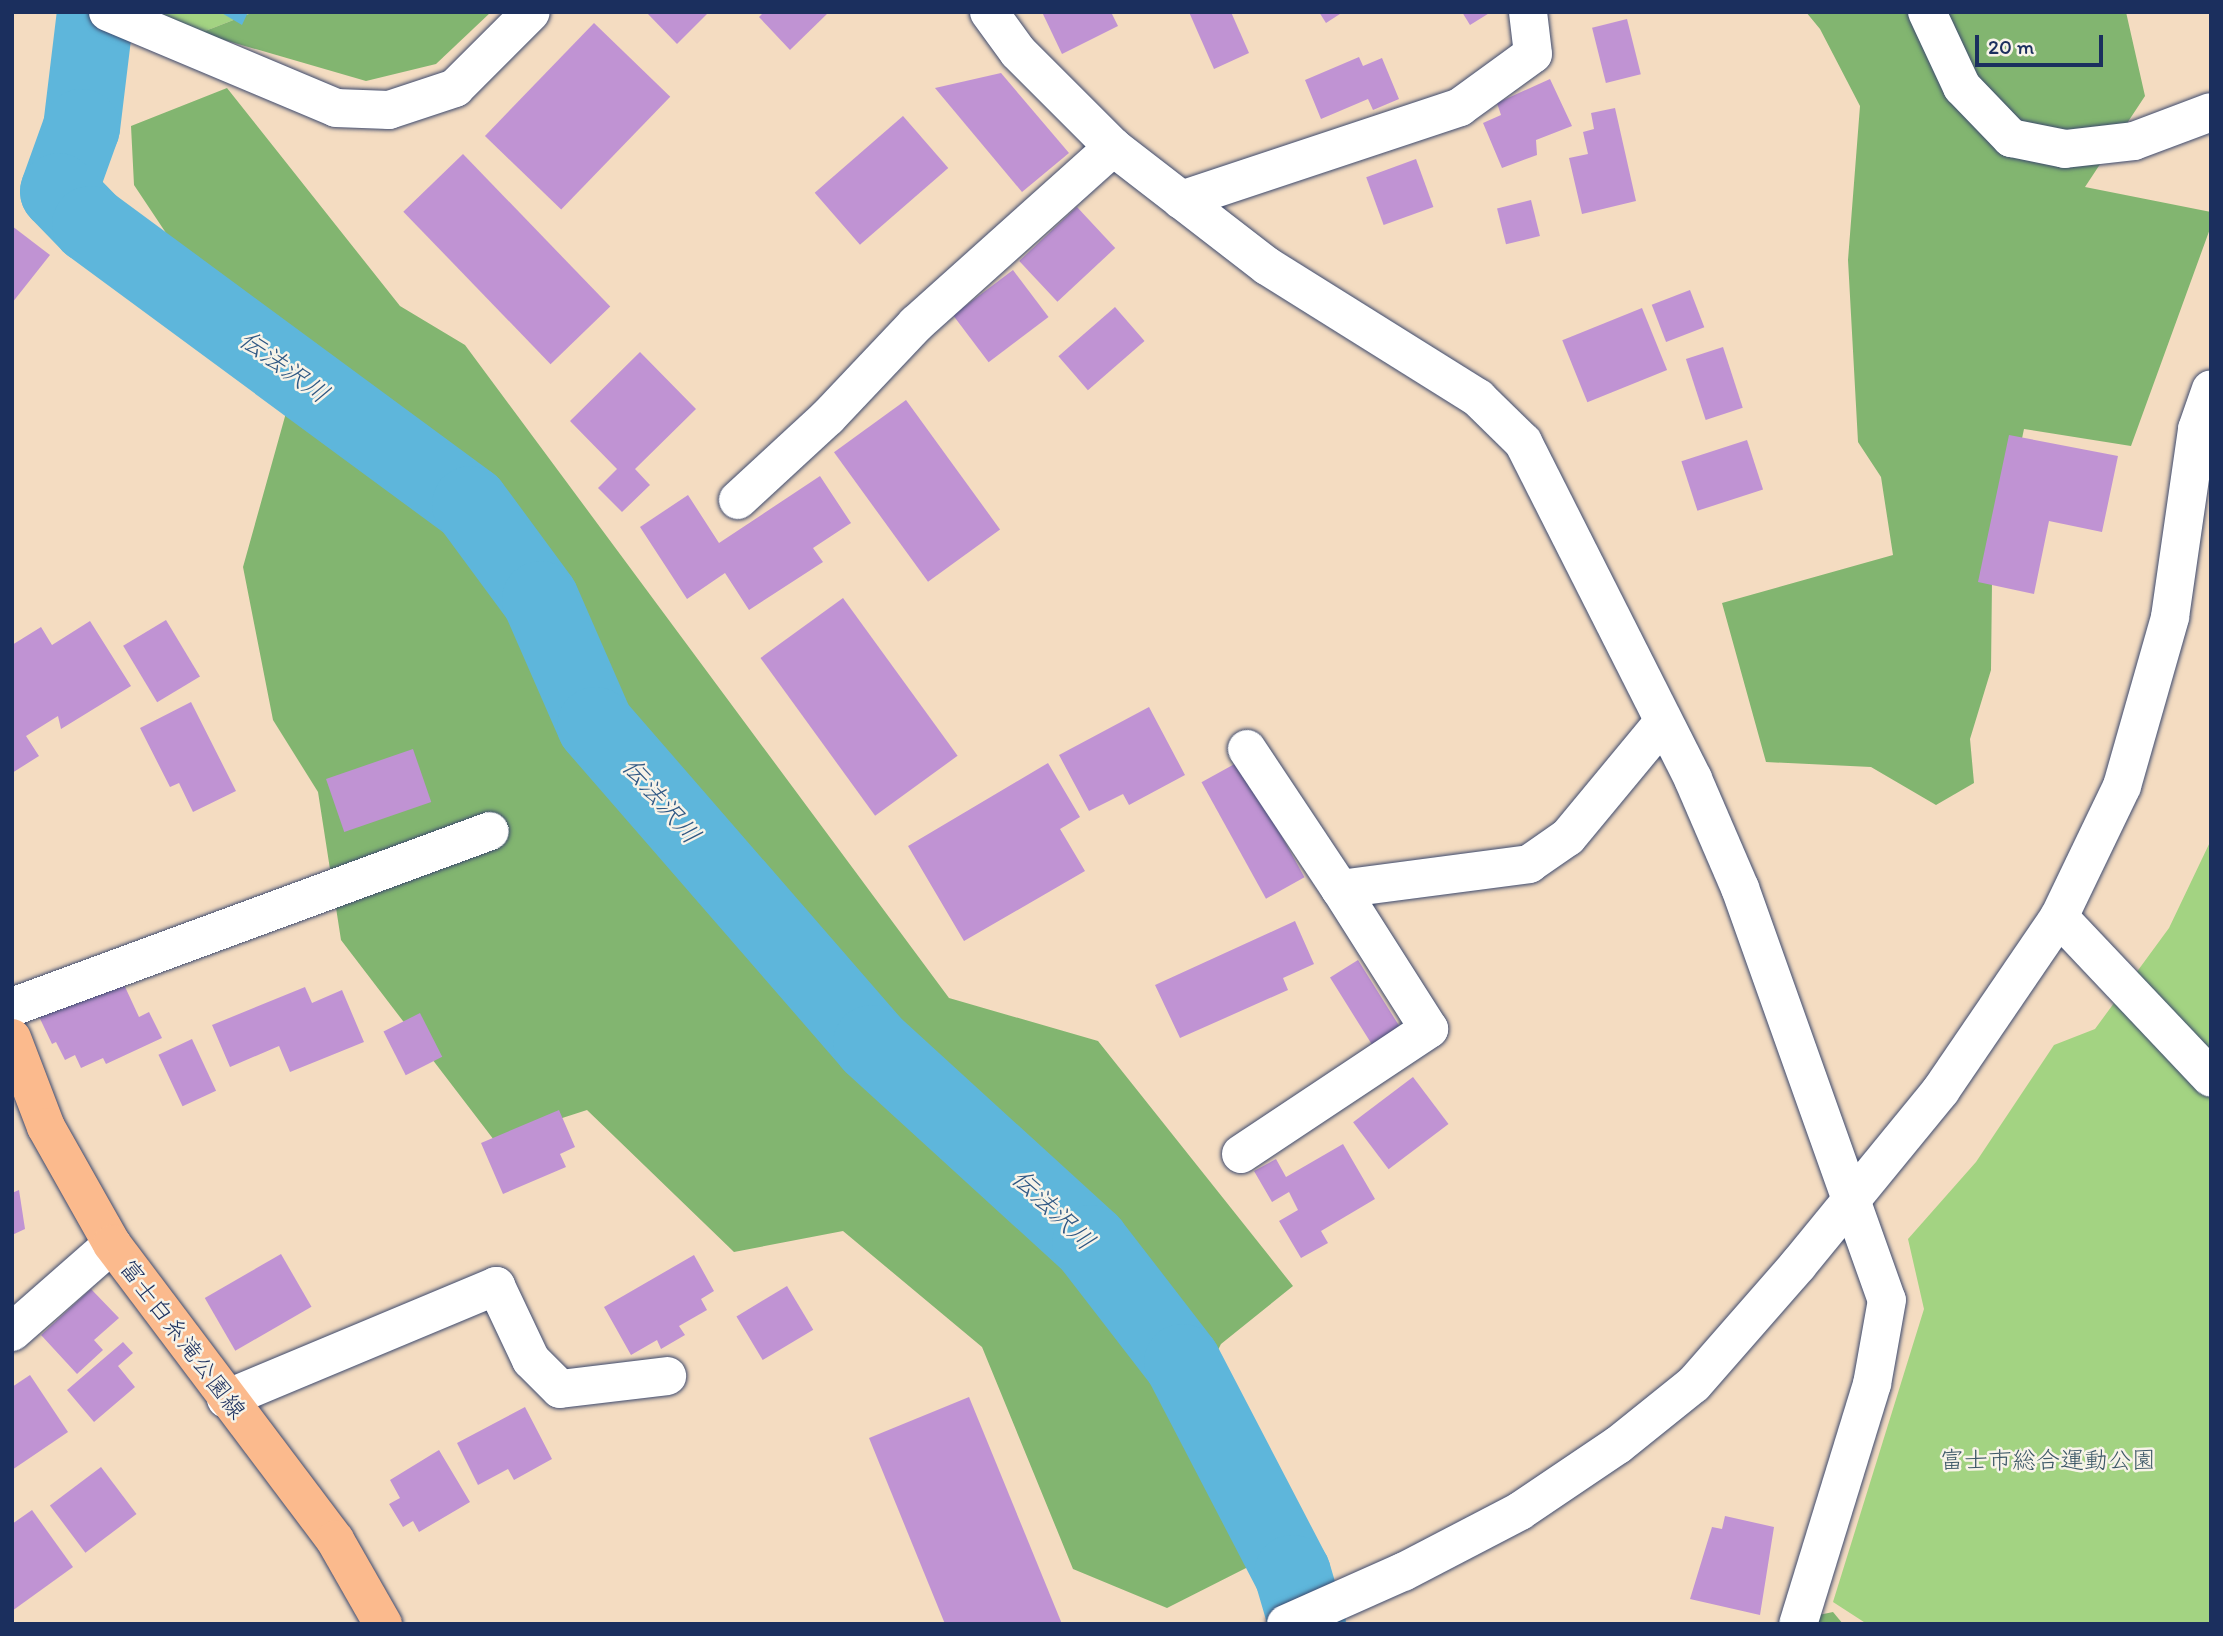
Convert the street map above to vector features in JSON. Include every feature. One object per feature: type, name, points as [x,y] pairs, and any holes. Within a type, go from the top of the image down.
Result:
[{"type":"main road","name":"富士白糸滝公園線","points":[[12,1038],[46,1128],[112,1244],[226,1399],[335,1540],[383,1624]]},
{"type":"street","points":[[123,18],[336,108],[389,110],[455,88],[531,12]]},
{"type":"street","points":[[989,12],[1018,52],[1113,148],[1267,266],[1478,398],[1523,442],[1663,722],[1740,888],[1887,1300],[1872,1384],[1798,1624]]},
{"type":"street","points":[[1181,200],[1460,107],[1533,54],[1528,12]]},
{"type":"street","points":[[1927,12],[1962,87],[2011,138],[2065,149],[2134,141],[2211,112]]},
{"type":"street","points":[[738,500],[828,417],[916,324],[1113,148]]},
{"type":"street","points":[[1286,1624],[1403,1572],[1520,1511],[1618,1445],[1694,1384],[1941,1090],[2060,917],[2122,786],[2170,617],[2197,429],[2211,389]]},
{"type":"street","points":[[1340,889],[1530,864],[1568,837],[1663,722]]},
{"type":"street","points":[[1241,1154],[1429,1029],[1247,749]]},
{"type":"street","points":[[12,1007],[490,831]]},
{"type":"street","points":[[2060,917],[2211,1078]]},
{"type":"street","points":[[12,1332],[112,1244]]},
{"type":"street","points":[[226,1399],[496,1286],[531,1360],[560,1389],[667,1376]]},
{"type":"green space","points":[[157,12],[254,12],[200,33]]},
{"type":"green space","points":[[254,12],[491,12],[436,64],[366,81],[200,33]]},
{"type":"green space","points":[[1806,12],[2126,12],[2145,96],[2085,187],[2211,212],[2211,226],[2131,446],[2024,429],[1992,582],[1991,670],[1970,739],[1974,783],[1936,805],[1871,767],[1766,762],[1722,603],[1893,555],[1881,477],[1858,442],[1848,260],[1860,106],[1820,29]]},
{"type":"green space","points":[[227,88],[400,306],[465,345],[949,998],[1098,1041],[1293,1286],[1221,1344],[1188,1409],[1256,1482],[1254,1564],[1167,1608],[1073,1569],[982,1347],[843,1231],[734,1252],[587,1110],[494,1140],[341,940],[318,792],[273,720],[243,567],[296,377],[230,329],[134,185],[131,126]]},
{"type":"green space","name":"富士市総合運動公園","points":[[2211,840],[2211,1624],[1867,1624],[1833,1602],[1924,1309],[1908,1239],[1976,1162],[2054,1045],[2095,1029],[2169,928]]},
{"type":"green space","points":[[1833,1612],[1843,1624],[1775,1624]]},
{"type":"water","points":[[220,12],[248,12],[242,25]]},
{"type":"building","points":[[646,12],[709,12],[677,44]]},
{"type":"building","points":[[764,12],[829,12],[790,50],[759,17]]},
{"type":"building","points":[[1042,12],[1111,12],[1118,26],[1062,54]]},
{"type":"building","points":[[1189,12],[1231,12],[1249,53],[1214,69]]},
{"type":"building","points":[[1319,12],[1343,12],[1326,23]]},
{"type":"building","points":[[1462,12],[1491,12],[1470,25]]},
{"type":"building","points":[[1627,19],[1641,74],[1606,83],[1592,28]]},
{"type":"building","points":[[594,23],[670,97],[561,210],[485,136]]},
{"type":"building","points":[[1359,57],[1363,66],[1382,58],[1399,99],[1373,110],[1368,99],[1321,119],[1305,80]]},
{"type":"building","points":[[1001,73],[1069,153],[1022,192],[935,88]]},
{"type":"building","points":[[1550,79],[1572,126],[1536,140],[1537,155],[1502,168],[1483,123],[1501,115],[1497,103]]},
{"type":"building","points":[[1615,108],[1636,201],[1582,214],[1569,158],[1588,154],[1583,132],[1594,129],[1591,113]]},
{"type":"building","points":[[903,116],[948,168],[860,245],[815,193]]},
{"type":"building","points":[[463,154],[610,307],[551,364],[403,212]]},
{"type":"building","points":[[1416,159],[1433,207],[1384,225],[1366,177]]},
{"type":"building","points":[[1531,200],[1540,236],[1506,244],[1497,208]]},
{"type":"building","points":[[1077,207],[1115,248],[1057,302],[1019,261]]},
{"type":"building","points":[[12,226],[50,255],[12,303]]},
{"type":"building","points":[[1013,270],[1049,317],[989,362],[953,315]]},
{"type":"building","points":[[1690,290],[1704,327],[1666,342],[1652,305]]},
{"type":"building","points":[[1115,307],[1145,341],[1088,390],[1058,356]]},
{"type":"building","points":[[1642,308],[1667,370],[1587,402],[1562,340]]},
{"type":"building","points":[[1723,347],[1743,408],[1706,420],[1686,359]]},
{"type":"building","points":[[640,352],[696,409],[635,469],[650,485],[622,512],[598,488],[617,469],[570,421]]},
{"type":"building","points":[[906,400],[1000,529],[928,582],[834,452]]},
{"type":"building","points":[[2009,435],[2118,456],[2102,532],[2049,521],[2034,594],[1978,582]]},
{"type":"building","points":[[1747,440],[1763,489],[1697,511],[1681,461]]},
{"type":"building","points":[[820,476],[851,523],[813,548],[823,562],[749,610],[725,573],[687,599],[640,527],[688,495],[719,543]]},
{"type":"building","points":[[843,598],[958,756],[875,816],[760,658]]},
{"type":"building","points":[[166,620],[200,677],[157,702],[123,646]]},
{"type":"building","points":[[90,621],[131,686],[61,729],[58,716],[26,736],[39,756],[12,773],[12,645],[41,627],[52,645]]},
{"type":"building","points":[[191,702],[236,791],[193,812],[179,783],[170,787],[140,728]]},
{"type":"building","points":[[1149,707],[1185,775],[1129,805],[1123,794],[1089,811],[1059,755]]},
{"type":"building","points":[[413,749],[431,802],[344,832],[326,779]]},
{"type":"building","points":[[1240,761],[1304,877],[1266,899],[1202,782]]},
{"type":"building","points":[[1048,763],[1080,817],[1060,829],[1085,871],[964,941],[908,846]]},
{"type":"building","points":[[1295,921],[1314,964],[1283,978],[1288,990],[1180,1038],[1155,985]]},
{"type":"building","points":[[1358,960],[1400,1028],[1372,1045],[1330,977]]},
{"type":"building","points":[[120,976],[139,1017],[149,1012],[162,1038],[106,1064],[103,1058],[81,1068],[75,1055],[65,1060],[56,1042],[52,1044],[34,1006]]},
{"type":"building","points":[[305,987],[312,1003],[342,990],[364,1042],[290,1072],[279,1046],[230,1067],[212,1025]]},
{"type":"building","points":[[420,1013],[442,1057],[406,1075],[383,1032]]},
{"type":"building","points":[[192,1039],[216,1091],[183,1106],[158,1055]]},
{"type":"building","points":[[1413,1077],[1449,1124],[1389,1169],[1353,1122]]},
{"type":"building","points":[[559,1110],[575,1147],[560,1154],[566,1167],[503,1194],[481,1143]]},
{"type":"building","points":[[1343,1144],[1375,1199],[1321,1231],[1328,1243],[1301,1258],[1279,1221],[1298,1210],[1289,1192],[1272,1202],[1254,1171],[1276,1159],[1286,1177]]},
{"type":"building","points":[[19,1190],[25,1229],[12,1235],[12,1193]]},
{"type":"building","points":[[281,1254],[312,1307],[235,1351],[205,1298]]},
{"type":"building","points":[[694,1255],[714,1291],[701,1299],[707,1310],[679,1326],[685,1335],[661,1349],[657,1340],[631,1355],[604,1307]]},
{"type":"building","points":[[787,1286],[813,1330],[763,1360],[736,1316]]},
{"type":"building","points":[[91,1289],[119,1318],[94,1340],[103,1350],[77,1374],[41,1335]]},
{"type":"building","points":[[123,1342],[133,1353],[118,1366],[135,1387],[94,1422],[67,1390]]},
{"type":"building","points":[[30,1375],[68,1432],[12,1470],[12,1387]]},
{"type":"building","points":[[969,1397],[1062,1624],[945,1624],[869,1438]]},
{"type":"building","points":[[525,1407],[552,1459],[514,1480],[508,1469],[478,1485],[457,1443]]},
{"type":"building","points":[[439,1450],[470,1502],[419,1532],[413,1521],[403,1527],[389,1504],[400,1498],[390,1480]]},
{"type":"building","points":[[101,1467],[137,1514],[85,1553],[50,1506]]},
{"type":"building","points":[[32,1510],[73,1567],[12,1611],[12,1524]]},
{"type":"building","points":[[1725,1516],[1774,1527],[1760,1615],[1690,1599],[1712,1527],[1722,1529]]},
{"type":"waterway","name":"伝法沢川","points":[[95,12],[81,127],[58,191],[90,224],[470,504],[540,599],[595,725],[871,1043],[1090,1243],[1182,1362],[1292,1573],[1307,1624]]}]
